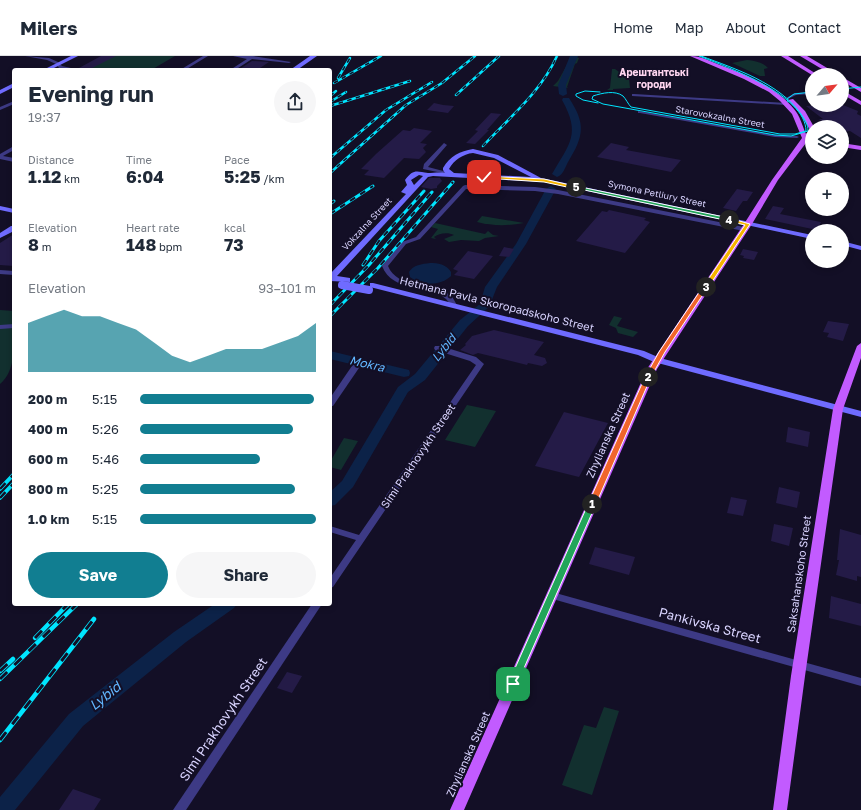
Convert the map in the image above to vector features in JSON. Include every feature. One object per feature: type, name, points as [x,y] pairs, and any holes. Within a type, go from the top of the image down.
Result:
[{"type":"main road","points":[[50,68],[75,56]]},
{"type":"main road","points":[[297,68],[314,56]]},
{"type":"main road","name":"Zhylianska Street","points":[[693,56],[762,86],[803,112],[807,120]]},
{"type":"main road","name":"Zhylianska Street","points":[[708,56],[753,74],[768,83],[787,101],[798,119],[802,137]]},
{"type":"main road","points":[[784,56],[805,69]]},
{"type":"main road","points":[[803,56],[824,68]]},
{"type":"main road","points":[[849,83],[860,89]]},
{"type":"main road","points":[[0,92],[12,86]]},
{"type":"main road","points":[[849,96],[861,103]]},
{"type":"main road","name":"Zhylianska Street","points":[[457,810],[634,407],[657,360],[746,226],[802,137],[805,135]]},
{"type":"main road","points":[[849,146],[861,148]]},
{"type":"main road","points":[[448,174],[446,170],[447,167],[460,153],[472,150],[492,155],[529,177]]},
{"type":"main road","name":"Vokzalna Street","points":[[332,276],[411,185],[408,180],[415,173],[423,172],[426,176]]},
{"type":"main road","name":"Vokzalna Street","points":[[332,276],[426,176],[432,174],[448,174],[529,177]]},
{"type":"main road","name":"Symona Petliury Street","points":[[529,177],[746,226],[805,236]]},
{"type":"main road","points":[[410,183],[420,182]]},
{"type":"main road","points":[[0,208],[12,211]]},
{"type":"main road","points":[[0,236],[12,229]]},
{"type":"main road","points":[[849,245],[861,248]]},
{"type":"main road","name":"Hetmana Pavla Skoropadskoho Street","points":[[332,279],[454,305],[464,311]]},
{"type":"main road","name":"Hetmana Pavla Skoropadskoho Street","points":[[371,288],[487,317],[639,359],[657,360],[861,414]]},
{"type":"main road","name":"Saksahanskoho Street","points":[[780,810],[799,664],[838,409],[861,346]]},
{"type":"street","points":[[27,56],[48,59],[61,67],[67,68]]},
{"type":"street","points":[[185,68],[206,56]]},
{"type":"street","points":[[235,56],[289,62]]},
{"type":"street","points":[[235,68],[252,57]]},
{"type":"street","points":[[634,95],[787,101],[795,94],[805,93]]},
{"type":"street","points":[[0,109],[12,103]]},
{"type":"street","name":"Starovokzalna Street","points":[[640,112],[775,136],[802,137]]},
{"type":"street","name":"Starovokzalna Street","points":[[683,116],[802,137]]},
{"type":"street","points":[[444,145],[425,168],[448,174]]},
{"type":"street","points":[[0,157],[12,149]]},
{"type":"street","points":[[0,157],[12,160]]},
{"type":"street","name":"Symona Petliury Street","points":[[454,305],[444,294],[394,278],[385,269],[385,266],[404,243],[418,238],[463,188],[468,186],[546,190],[746,226]]},
{"type":"street","points":[[0,272],[12,273]]},
{"type":"street","points":[[0,326],[12,326]]},
{"type":"street","name":"Simi Prakhovykh Street","points":[[332,582],[480,364],[473,359],[441,349]]},
{"type":"street","points":[[332,401],[359,362]]},
{"type":"street","points":[[332,530],[362,539]]},
{"type":"street","name":"Pankivska Street","points":[[552,596],[861,682]]},
{"type":"street","name":"Simi Prakhovykh Street","points":[[179,810],[316,606]]},
{"type":"green space","points":[[112,56],[175,56],[154,68],[89,68]]},
{"type":"green space","points":[[572,56],[579,58],[575,64],[567,87],[568,88],[553,86],[558,81]]},
{"type":"green space","points":[[747,60],[764,64],[768,68],[764,69],[765,76],[760,76],[732,63]]},
{"type":"green space","points":[[612,69],[615,69],[629,79],[630,88],[607,90],[610,88]]},
{"type":"green space","points":[[482,216],[524,223],[500,225],[477,222]]},
{"type":"green space","points":[[435,223],[485,234],[488,231],[493,235],[499,236],[485,238],[479,241],[461,240],[449,242],[444,239],[454,235],[449,233],[444,233],[434,237],[436,239],[431,238],[438,229],[431,227]]},
{"type":"green space","points":[[0,310],[12,311],[12,325],[0,325]]},
{"type":"green space","points":[[614,316],[622,318],[617,326],[638,332],[633,337],[618,333],[616,328],[609,325]]},
{"type":"green space","points":[[12,326],[12,361],[9,372],[0,384],[0,327]]},
{"type":"green space","points":[[467,405],[496,411],[475,447],[445,440]]},
{"type":"green space","points":[[344,438],[358,441],[341,470],[332,468],[332,459]]},
{"type":"green space","points":[[604,707],[619,711],[592,795],[562,785],[584,725],[596,728]]},
{"type":"water","points":[[430,263],[439,264],[449,269],[451,276],[442,282],[431,284],[420,282],[410,277],[409,272],[415,266]]},
{"type":"building","points":[[101,56],[116,56],[92,68],[79,68]]},
{"type":"building","points":[[252,61],[269,62],[260,68],[241,68]]},
{"type":"building","points":[[434,103],[454,106],[448,113],[427,110]]},
{"type":"building","points":[[849,107],[858,111],[857,114],[861,116],[861,138],[849,131],[849,120],[819,119],[823,119],[814,112],[849,112]]},
{"type":"building","points":[[491,113],[501,114],[487,130],[489,130],[475,144],[466,143],[478,131],[475,130]]},
{"type":"building","points":[[414,128],[432,131],[420,143],[427,144],[423,148],[426,152],[419,159],[404,158],[384,178],[364,175],[369,170],[361,169],[376,154],[403,130],[410,131]]},
{"type":"building","points":[[611,143],[629,147],[626,150],[681,160],[671,172],[597,157]]},
{"type":"building","points":[[429,178],[440,178],[442,181],[437,188],[431,189],[421,187]]},
{"type":"building","points":[[737,189],[753,192],[747,201],[743,201],[736,211],[723,208]]},
{"type":"building","points":[[773,206],[784,208],[780,214],[821,222],[820,224],[805,224],[805,227],[765,219]]},
{"type":"building","points":[[609,210],[646,218],[644,220],[650,222],[625,253],[576,241],[602,211],[607,212]]},
{"type":"building","points":[[12,235],[12,266],[0,265],[0,243]]},
{"type":"building","points":[[504,247],[514,249],[509,257],[499,256]]},
{"type":"building","points":[[743,249],[758,252],[754,260],[743,258],[744,256],[740,255]]},
{"type":"building","points":[[468,251],[493,256],[474,279],[454,275],[458,271],[453,269]]},
{"type":"building","points":[[828,321],[849,324],[843,341],[827,337],[829,333],[823,332]]},
{"type":"building","points":[[494,330],[544,342],[534,355],[545,358],[547,363],[542,366],[528,363],[527,365],[478,353],[473,355],[460,350],[466,345],[465,344],[472,336]]},
{"type":"building","points":[[564,412],[608,423],[579,477],[535,466]]},
{"type":"building","points":[[788,427],[810,432],[808,447],[786,442]]},
{"type":"building","points":[[779,487],[800,492],[797,508],[776,503]]},
{"type":"building","points":[[731,497],[747,500],[743,516],[727,513]]},
{"type":"building","points":[[774,524],[793,528],[789,546],[771,541]]},
{"type":"building","points":[[840,529],[861,535],[861,577],[857,576],[857,581],[836,575],[839,560],[837,560]]},
{"type":"building","points":[[595,547],[635,557],[629,575],[589,564]]},
{"type":"building","points":[[831,596],[861,604],[861,626],[829,618]]},
{"type":"building","points":[[287,672],[302,676],[292,693],[277,688]]},
{"type":"building","points":[[73,789],[101,799],[94,810],[59,810]]},
{"type":"waterway","name":"Lybid","points":[[563,94],[562,85],[574,56]]},
{"type":"waterway","name":"Lybid","points":[[557,174],[574,143],[577,130],[577,124],[573,112],[566,100]]},
{"type":"waterway","name":"Lybid","points":[[332,499],[348,484],[403,390],[420,377],[464,323],[485,305],[491,287],[521,244],[551,189]]},
{"type":"waterway","name":"Mokra","points":[[332,355],[404,373]]},
{"type":"waterway","name":"Lybid","points":[[2,810],[76,720],[180,637],[225,606]]},
{"type":"tram line","points":[[699,56],[728,67],[763,84],[780,94],[788,101]]},
{"type":"tram line","points":[[701,56],[756,78],[769,85],[787,99]]},
{"type":"tram line","points":[[849,88],[861,87]]},
{"type":"tram line","points":[[598,103],[583,100],[576,96],[576,94],[585,91],[600,92]]},
{"type":"tram line","points":[[787,99],[805,120],[808,131],[791,136],[775,135],[603,104],[592,99],[593,96],[600,94],[616,93],[623,96],[631,107],[780,134],[795,134],[806,131],[803,118],[788,101]]},
{"type":"tram line","points":[[787,99],[794,94],[805,93]]},
{"type":"railway","points":[[334,83],[381,56]]},
{"type":"railway","points":[[332,171],[406,105],[442,83],[475,56]]},
{"type":"railway","points":[[456,95],[499,56]]},
{"type":"railway","points":[[483,146],[514,115],[533,93],[550,69],[557,56]]},
{"type":"railway","points":[[338,78],[350,58]]},
{"type":"railway","points":[[332,105],[410,81]]},
{"type":"railway","points":[[332,156],[386,110],[432,82]]},
{"type":"railway","points":[[332,94],[336,91]]},
{"type":"railway","points":[[332,101],[346,92]]},
{"type":"railway","points":[[332,314],[378,268],[453,182]]},
{"type":"railway","points":[[332,213],[373,186]]},
{"type":"railway","points":[[363,265],[379,241],[424,191]]},
{"type":"railway","points":[[332,303],[369,265],[432,192]]},
{"type":"railway","points":[[0,489],[12,476]]},
{"type":"railway","points":[[0,498],[12,485]]},
{"type":"railway","points":[[35,638],[66,606]]},
{"type":"railway","points":[[0,679],[75,606]]},
{"type":"railway","points":[[0,740],[94,619]]},
{"type":"railway","points":[[0,671],[13,659]]},
{"type":"district","name":"Арештантські городи","points":[[654,78]]},
{"type":"route","points":[[484,177],[544,180],[748,224],[652,369],[513,684]]}]
